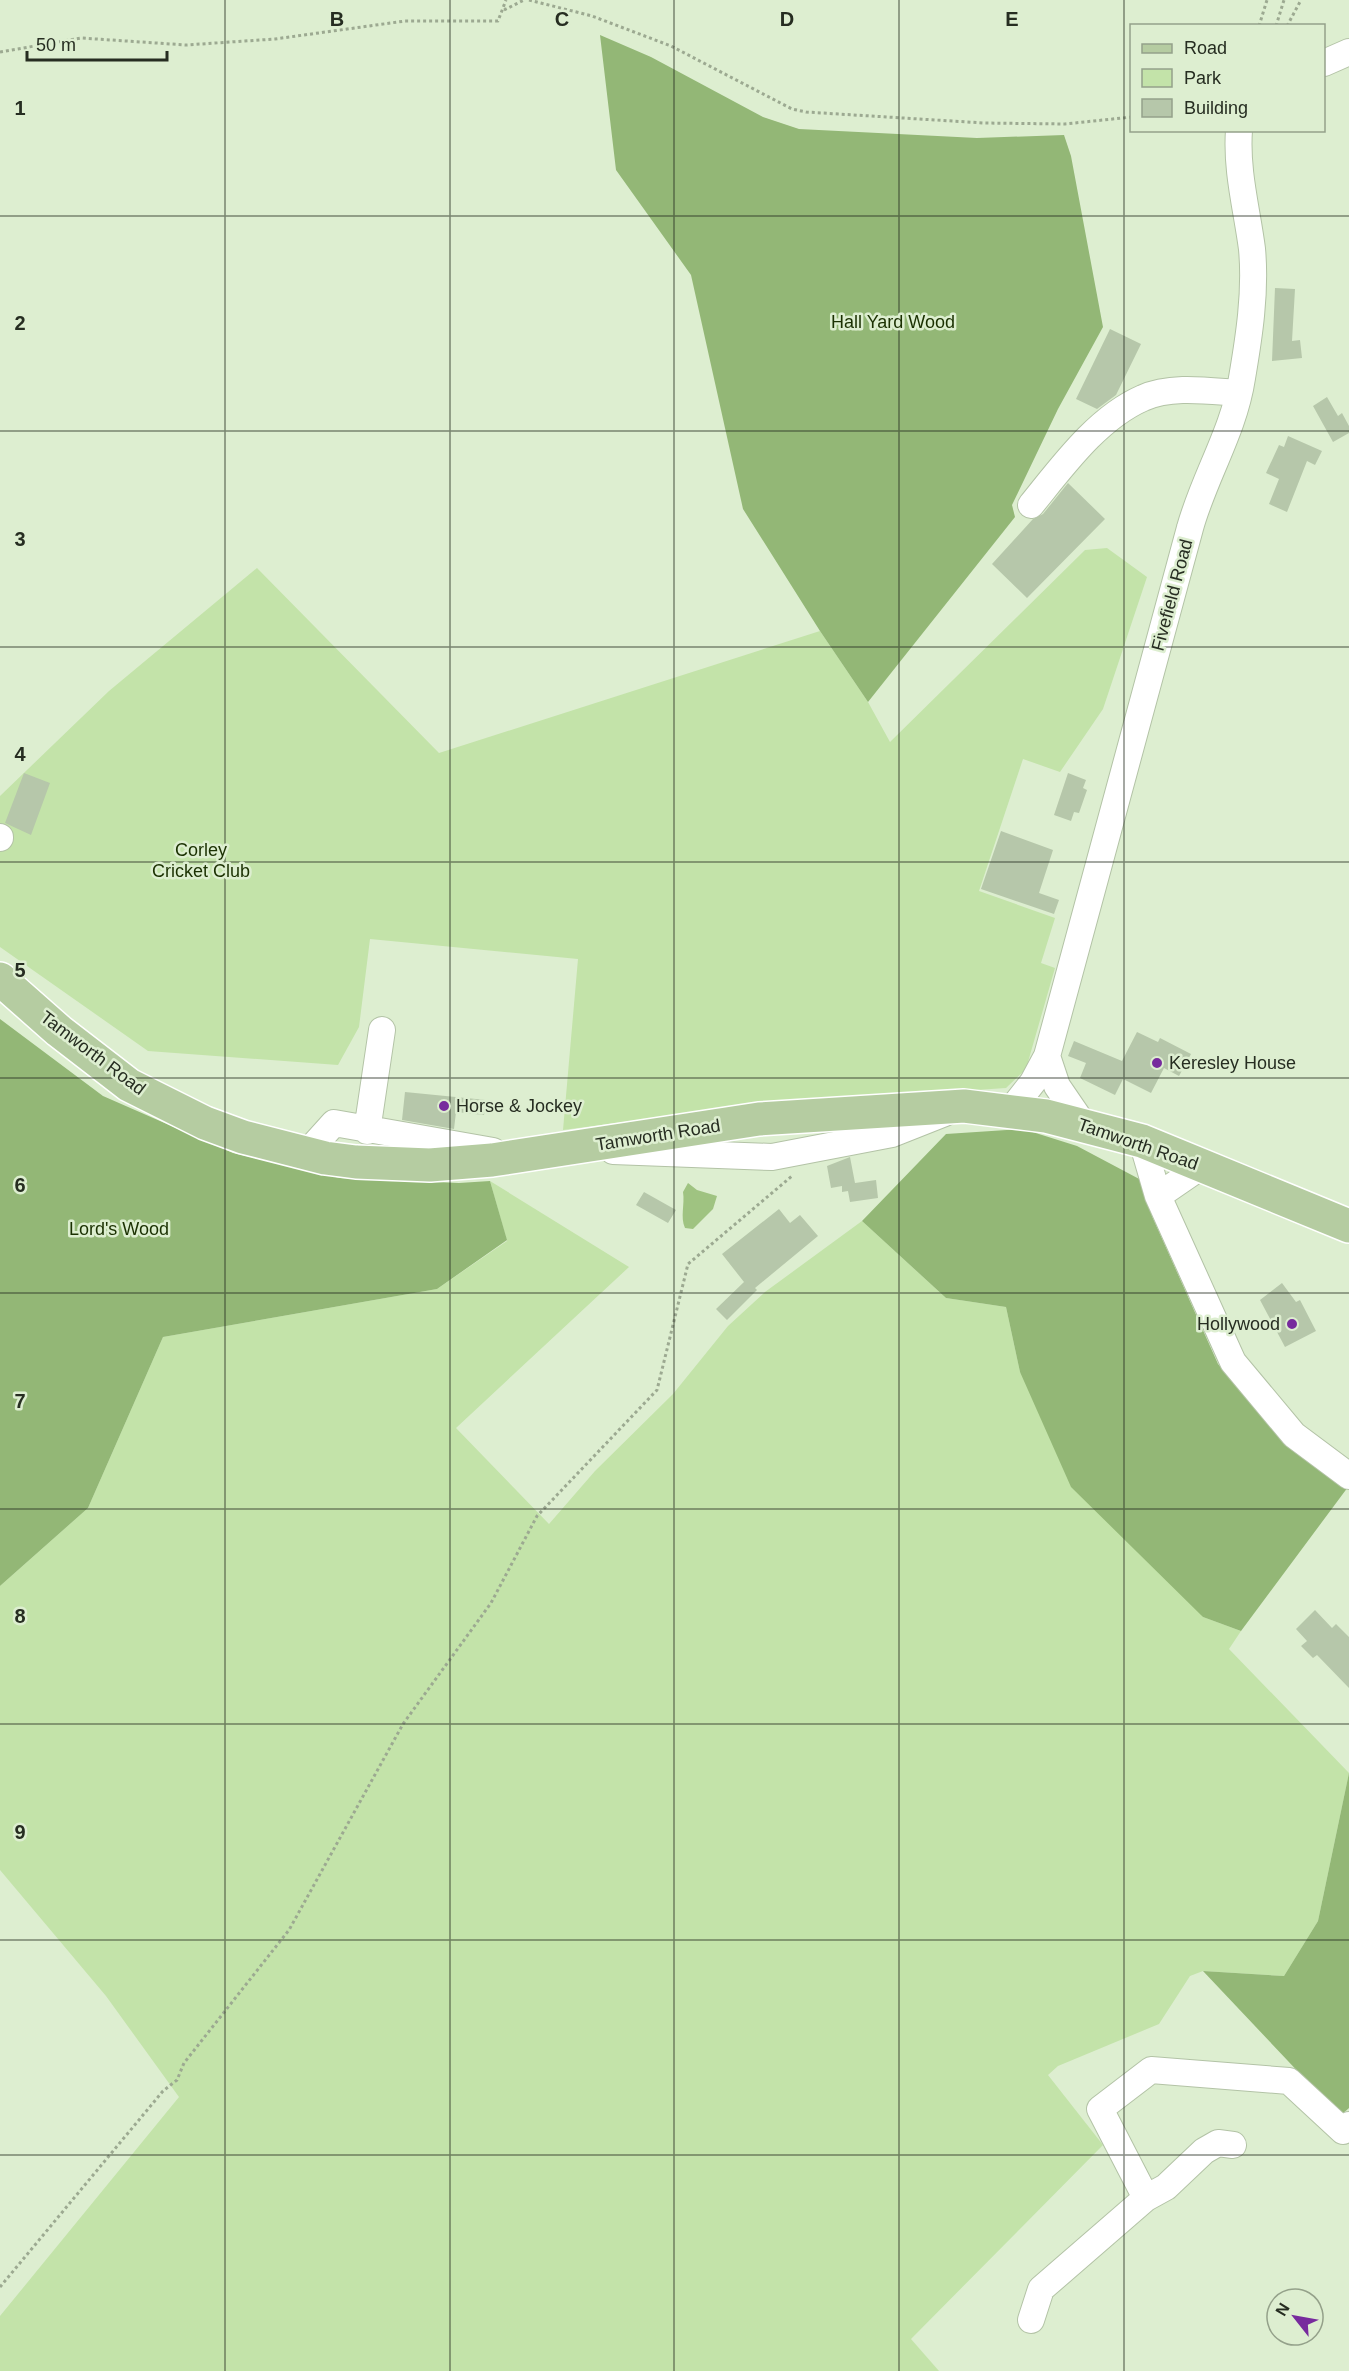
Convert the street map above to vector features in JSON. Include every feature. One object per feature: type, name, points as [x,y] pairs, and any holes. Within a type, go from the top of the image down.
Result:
[{"type":"main road","name":"Tamworth Road","points":[[0,979],[59,1031],[129,1084],[205,1123],[243,1137],[306,1154],[356,1162],[421,1165],[568,1150],[759,1119],[964,1106],[1011,1110],[1083,1124],[1142,1141],[1349,1226]]},
{"type":"street","points":[[1325,62],[1349,52]]},
{"type":"street","name":"Fivefield Road","points":[[1011,1110],[1033,1082],[1047,1056],[1104,853],[1196,505],[1222,451],[1238,393],[1253,295],[1252,251],[1238,152],[1239,132]]},
{"type":"street","points":[[1031,505],[1079,445],[1143,397],[1170,391],[1238,393]]},
{"type":"street","points":[[367,1131],[382,1030]]},
{"type":"street","points":[[1047,1056],[1057,1086],[1083,1124]]},
{"type":"street","points":[[568,1150],[772,1157],[805,1153],[892,1134],[964,1106]]},
{"type":"street","points":[[306,1154],[334,1123],[367,1131],[521,1156]]},
{"type":"street","points":[[1142,1141],[1158,1196],[1233,1362],[1294,1436],[1349,1476]]},
{"type":"street","points":[[1158,1196],[1203,1165]]},
{"type":"street","points":[[1146,2198],[1100,2109],[1151,2070],[1289,2081],[1343,2131],[1349,2125]]},
{"type":"street","points":[[1031,2320],[1041,2289],[1146,2198],[1166,2187],[1204,2151],[1218,2143],[1233,2145]]},
{"type":"path","points":[[0,52],[81,38],[186,45],[275,39],[405,21],[498,21],[506,0]]},
{"type":"path","points":[[504,10],[524,0]]},
{"type":"path","points":[[529,0],[592,16],[671,46],[792,109],[806,112],[984,123],[1064,124],[1130,117]]},
{"type":"path","points":[[1260,24],[1267,0]]},
{"type":"path","points":[[1277,24],[1284,0]]},
{"type":"path","points":[[1288,24],[1301,0]]},
{"type":"path","points":[[0,2287],[163,2091],[177,2079],[184,2063],[289,1930],[403,1724],[491,1603],[537,1516],[657,1390],[688,1264],[792,1177],[805,1153]]},
{"type":"green space","name":"Hall Yard Wood","points":[[600,35],[651,57],[763,117],[799,129],[977,138],[1064,135],[1071,156],[1103,327],[1058,409],[1012,505],[1015,517],[868,702],[743,509],[691,275],[616,170]]},
{"type":"green space","name":"Corley Cricket Club","points":[[1107,548],[1147,577],[1103,709],[1060,772],[1023,759],[979,891],[1055,918],[1041,963],[1055,968],[1026,1069],[1006,1088],[753,1105],[563,1130],[578,959],[370,939],[359,1027],[338,1065],[148,1051],[0,947],[0,796],[109,691],[257,568],[439,753],[820,631],[868,702],[890,742],[1085,550]]},
{"type":"green space","name":"Lord's Wood","points":[[0,1019],[103,1096],[233,1153],[340,1178],[459,1183],[490,1181],[507,1240],[437,1289],[163,1337],[88,1508],[0,1586]]},
{"type":"green space","points":[[1023,1129],[1077,1146],[1143,1181],[1152,1216],[1218,1364],[1259,1411],[1348,1487],[1241,1631],[1203,1617],[1071,1487],[1020,1372],[1006,1307],[946,1298],[862,1221],[946,1134]]},
{"type":"green space","points":[[490,1181],[629,1267],[456,1428],[549,1524],[595,1471],[673,1394],[728,1326],[765,1292],[862,1221],[946,1298],[1006,1307],[1020,1372],[1203,1617],[1241,1631],[1229,1649],[1349,1773],[1318,1921],[1284,1976],[1203,1971],[1190,1976],[1159,2024],[1058,2066],[1048,2075],[1103,2145],[911,2339],[939,2371],[0,2371],[0,2316],[179,2097],[106,1996],[0,1870],[0,1586],[88,1508],[163,1337],[437,1289],[507,1241]]},
{"type":"green space","points":[[1349,1773],[1349,2108],[1340,2116],[1203,1971],[1284,1976],[1318,1921]]},
{"type":"shaded area","points":[[688,1183],[697,1190],[717,1196],[713,1209],[693,1229],[685,1228],[683,1219],[683,1192]]},
{"type":"building","points":[[1275,288],[1295,289],[1292,341],[1300,340],[1302,358],[1272,361]]},
{"type":"building","points":[[1110,329],[1141,344],[1116,395],[1097,409],[1076,399]]},
{"type":"building","points":[[1327,397],[1338,416],[1342,413],[1349,426],[1349,433],[1333,442],[1313,406]]},
{"type":"building","points":[[1288,436],[1322,451],[1315,465],[1307,461],[1287,512],[1269,504],[1279,479],[1266,473],[1279,445],[1284,447]]},
{"type":"building","points":[[1068,483],[1105,519],[1027,598],[992,564],[1033,519],[1043,514]]},
{"type":"building","points":[[24,773],[50,783],[31,835],[5,823]]},
{"type":"building","points":[[1068,773],[1086,780],[1083,788],[1087,790],[1079,813],[1074,812],[1071,821],[1054,815]]},
{"type":"building","points":[[1001,831],[1053,850],[1039,893],[1059,900],[1054,914],[981,889]]},
{"type":"building","name":"Keresley House","points":[[1137,1032],[1158,1042],[1160,1038],[1191,1054],[1179,1076],[1164,1068],[1151,1093],[1123,1079],[1115,1095],[1080,1078],[1086,1063],[1068,1056],[1074,1041],[1122,1061]]},
{"type":"building","name":"Horse & Jockey","points":[[405,1092],[486,1100],[484,1115],[456,1112],[454,1129],[402,1120]]},
{"type":"building","points":[[850,1157],[855,1183],[876,1180],[878,1198],[850,1202],[848,1191],[842,1192],[842,1186],[831,1188],[827,1166]]},
{"type":"building","points":[[644,1192],[676,1210],[668,1223],[636,1205]]},
{"type":"building","points":[[779,1209],[790,1223],[800,1215],[818,1236],[755,1288],[757,1290],[727,1320],[716,1309],[744,1282],[722,1254]]},
{"type":"building","name":"Hollywood","points":[[1282,1283],[1296,1302],[1300,1300],[1316,1331],[1285,1347],[1260,1300]]},
{"type":"building","points":[[1315,1610],[1332,1628],[1336,1624],[1349,1637],[1349,1688],[1317,1655],[1313,1658],[1301,1646],[1307,1641],[1296,1629]]},
{"type":"place","name":"Keresley House","points":[[1157,1063]]},
{"type":"place","name":"Horse & Jockey","points":[[444,1106]]},
{"type":"place","name":"Hollywood","points":[[1292,1324]]}]
